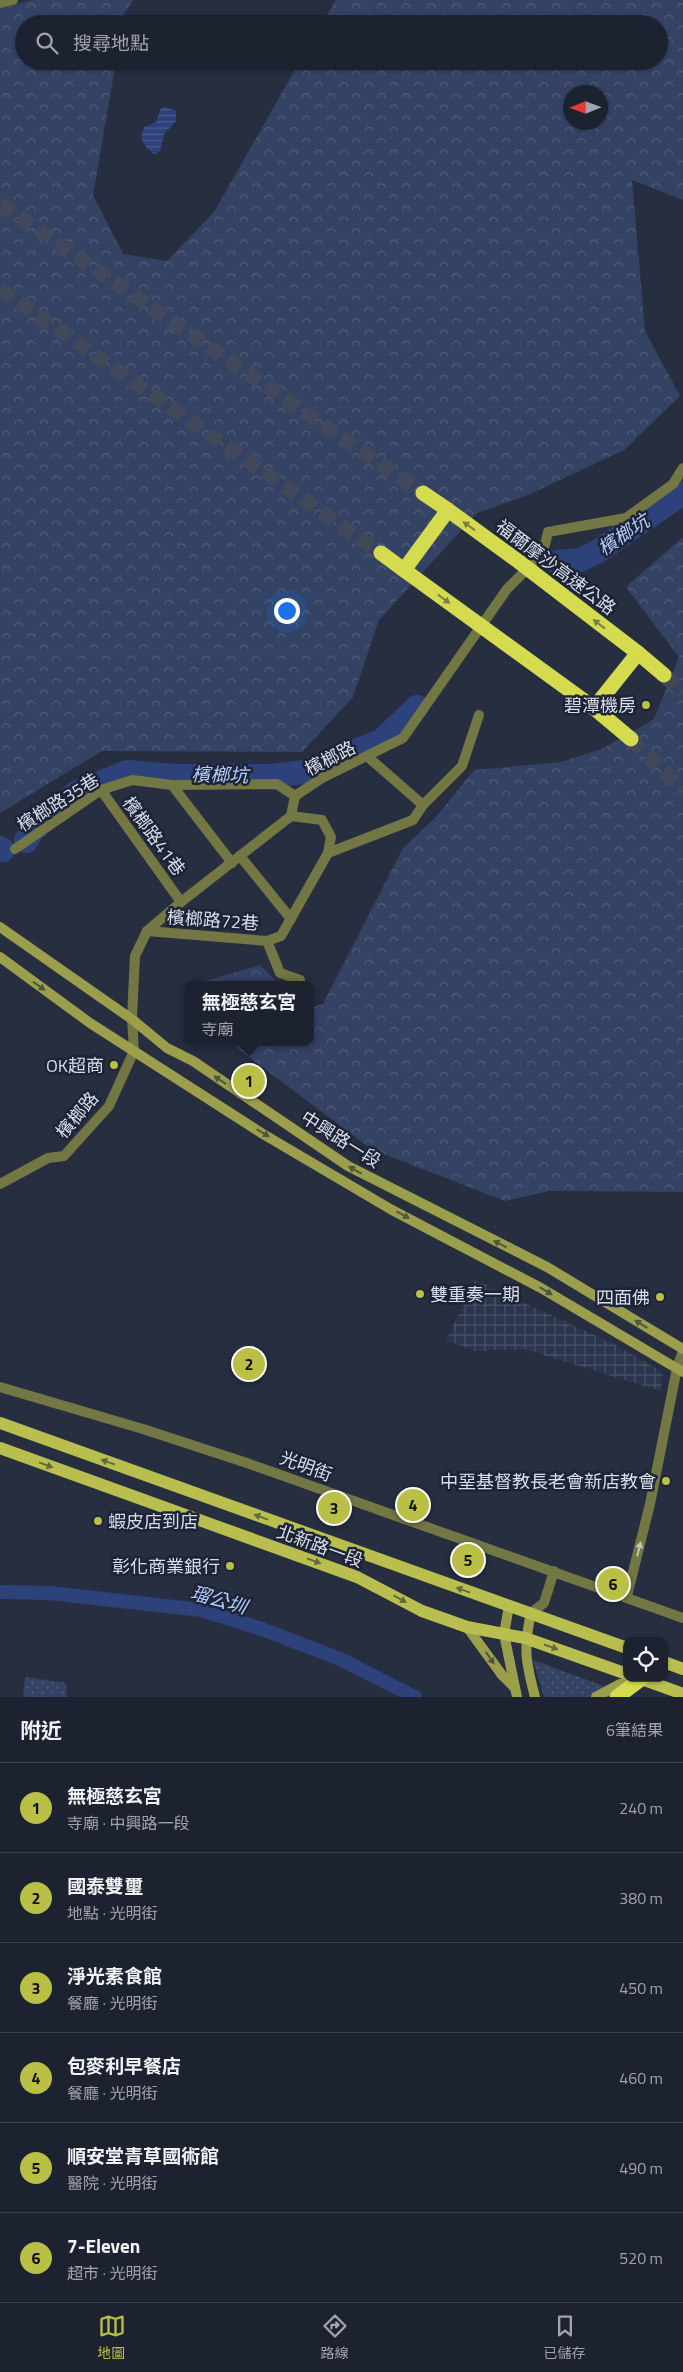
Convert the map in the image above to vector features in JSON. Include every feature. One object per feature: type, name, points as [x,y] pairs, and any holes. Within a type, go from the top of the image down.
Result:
[{"type":"highway","name":"福爾摩沙高速公路","points":[[423,493],[518,561],[664,675]]},
{"type":"highway","points":[[404,570],[448,510]]},
{"type":"highway","points":[[381,553],[594,708],[631,740]]},
{"type":"highway","points":[[594,708],[638,653]]},
{"type":"highway","points":[[617,1697],[635,1682]]},
{"type":"main road","name":"北新路一段","points":[[0,1422],[623,1647]]},
{"type":"main road","name":"北新路一段","points":[[0,1448],[356,1577],[422,1611],[467,1627],[525,1638],[623,1673]]},
{"type":"main road","points":[[668,1663],[683,1668]]},
{"type":"main road","points":[[651,1682],[683,1694]]},
{"type":"street","points":[[0,3],[13,0]]},
{"type":"street","name":"檳榔路","points":[[0,1184],[48,1158],[64,1156],[110,1106],[134,1051],[135,956],[147,931],[291,816],[295,796],[322,778],[368,757],[403,738],[506,589],[543,553],[548,532],[626,518],[673,484],[683,468]]},
{"type":"street","points":[[328,852],[413,820],[423,805],[462,766],[479,716]]},
{"type":"street","points":[[368,757],[423,805]]},
{"type":"street","name":"檳榔路35巷","points":[[15,849],[101,790],[132,780],[172,784],[278,784],[295,796]]},
{"type":"street","points":[[172,784],[236,859],[291,919]]},
{"type":"street","name":"檳榔路41巷","points":[[101,790],[181,902]]},
{"type":"street","points":[[291,816],[322,820],[331,837],[328,852]]},
{"type":"street","name":"檳榔路72巷","points":[[147,931],[267,941],[280,936],[328,852]]},
{"type":"street","name":"中興路一段","points":[[0,927],[133,1020],[167,1048],[193,1061],[348,1166],[547,1267],[683,1350]]},
{"type":"street","points":[[267,941],[280,973],[300,980]]},
{"type":"street","name":"中興路一段","points":[[0,957],[90,1022],[263,1134],[392,1210],[541,1288],[680,1370]]},
{"type":"street","points":[[627,1596],[650,1504],[683,1350]]},
{"type":"street","name":"光明街","points":[[0,1387],[143,1429],[247,1463],[495,1553],[627,1596],[683,1618]]},
{"type":"street","points":[[535,1697],[525,1662],[525,1638],[530,1614],[544,1603],[554,1571]]},
{"type":"street","points":[[509,1606],[504,1634],[514,1673],[516,1693]]},
{"type":"street","points":[[467,1627],[516,1693]]},
{"type":"street","points":[[596,1697],[627,1682]]},
{"type":"shaded area","points":[[166,107],[176,111],[176,121],[164,134],[160,151],[154,154],[146,147],[141,137],[144,127],[156,122],[161,108]]},
{"type":"shaded area","points":[[475,1280],[616,1345],[663,1372],[661,1391],[524,1349],[475,1351],[446,1340]]},
{"type":"green space","points":[[32,0],[133,0],[124,15],[15,15],[15,70],[114,70],[93,195],[123,254],[167,261],[214,212],[295,70],[668,70],[668,15],[327,15],[336,0],[683,0],[683,200],[632,180],[645,331],[680,396],[624,450],[528,495],[477,513],[379,620],[353,697],[302,752],[102,751],[0,813],[0,8]]},
{"type":"green space","points":[[683,537],[683,1192],[549,1191],[505,1201],[371,1149],[234,1046],[314,1046],[314,1007],[323,1004],[403,848],[435,818],[474,770],[561,762],[602,749],[654,719],[679,657],[626,587]]},
{"type":"green space","points":[[260,965],[276,981],[204,981]]},
{"type":"green space","points":[[533,1660],[609,1688],[589,1697],[544,1697]]},
{"type":"green space","points":[[25,1677],[66,1683],[67,1697],[23,1697]]},
{"type":"waterway","name":"檳榔坑","points":[[557,562],[580,560],[597,552],[683,493]]},
{"type":"waterway","name":"檳榔坑","points":[[26,841],[32,831],[77,792],[127,772],[176,776],[270,776],[304,772],[381,741],[417,707]]},
{"type":"waterway","name":"瑠公圳","points":[[0,1592],[50,1593],[201,1610],[262,1629],[340,1659],[415,1697]]},
{"type":"tunnel","points":[[0,204],[423,493]]},
{"type":"tunnel","points":[[0,289],[381,553]]},
{"type":"tunnel","points":[[664,675],[683,693]]},
{"type":"tunnel","points":[[631,739],[683,790]]},
{"type":"place","name":"碧潭機房","points":[[646,705]]},
{"type":"place","name":"OK超商","points":[[114,1065]]},
{"type":"place","name":"無極慈玄宮","points":[[249,1081]]},
{"type":"place","name":"雙重奏一期","points":[[420,1294]]},
{"type":"place","name":"四面佛","points":[[660,1297]]},
{"type":"place","name":"國泰雙璽","points":[[249,1364]]},
{"type":"place","name":"中堊基督教長老會新店教會","points":[[666,1481]]},
{"type":"place","name":"包麥利早餐店","points":[[413,1505]]},
{"type":"place","name":"淨光素食館","points":[[334,1508]]},
{"type":"place","name":"蝦皮店到店","points":[[98,1521]]},
{"type":"place","name":"順安堂青草國術館","points":[[468,1560]]},
{"type":"place","name":"彰化商業銀行","points":[[230,1566]]},
{"type":"place","name":"7-Eleven","points":[[613,1584]]}]
